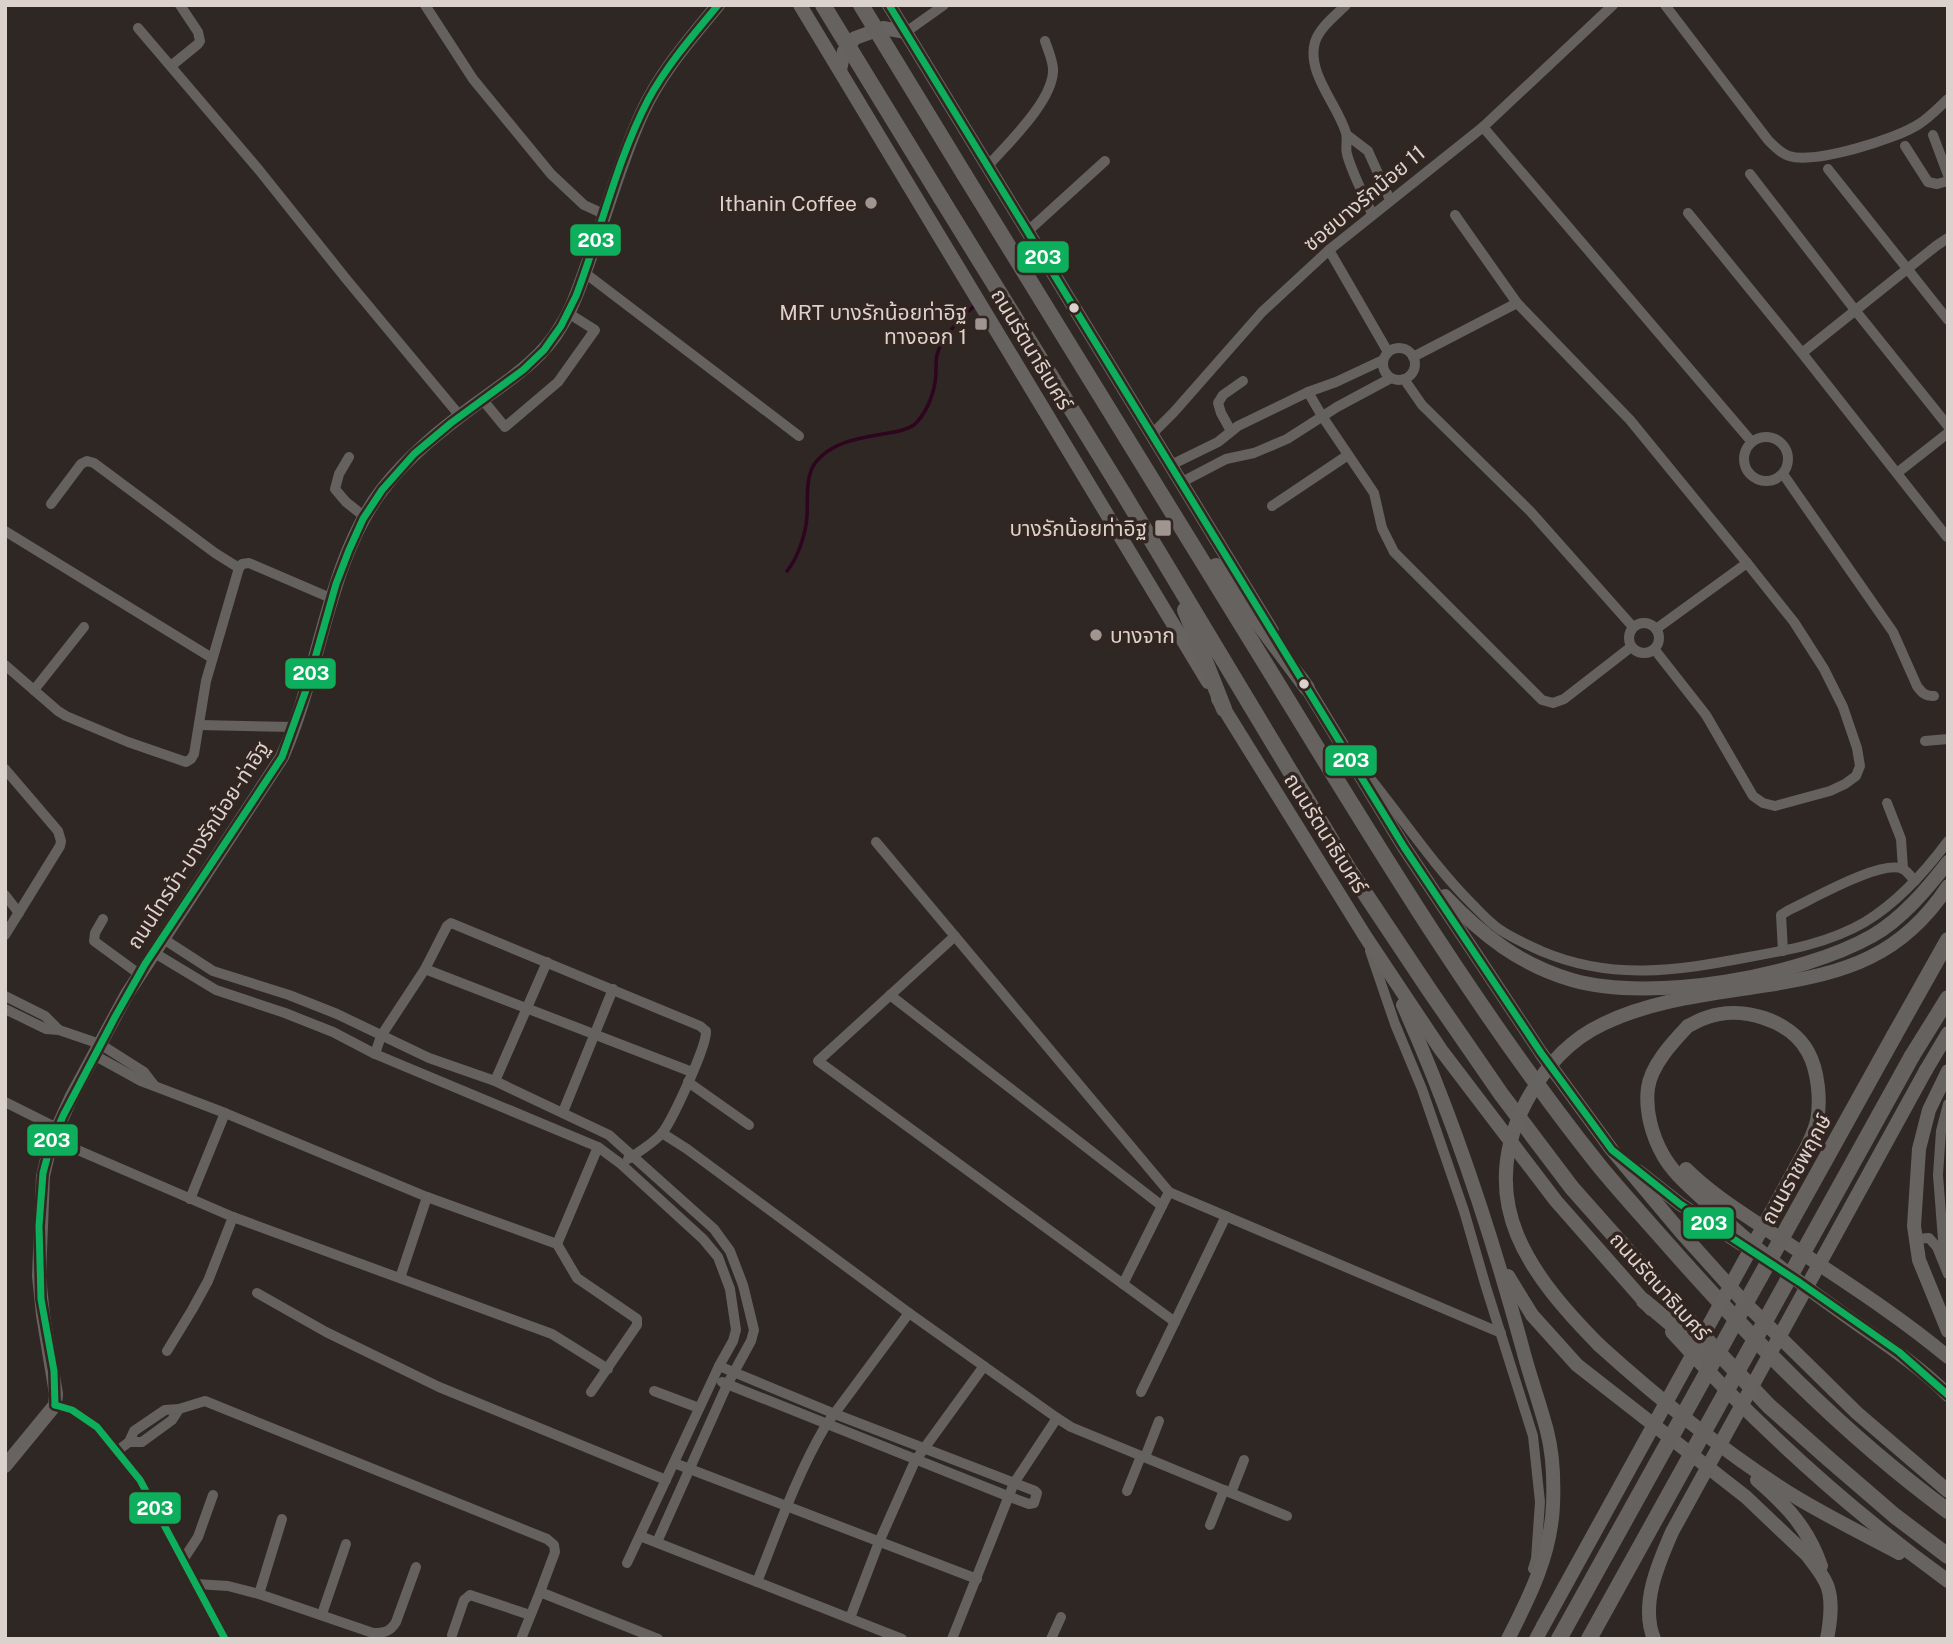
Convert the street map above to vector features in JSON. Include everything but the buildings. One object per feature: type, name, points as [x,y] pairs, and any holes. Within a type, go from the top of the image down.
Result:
[{"type":"main road","name":"ถนนไทรม้า-บางรักน้อย-ท่าอิฐ","points":[[55,1405],[56,1384],[43,1315],[39,1276],[43,1176],[54,1135],[139,974],[282,757],[295,727],[346,559],[365,517],[392,478],[415,454],[460,416],[532,363],[553,339],[568,313],[585,273],[634,133],[651,95],[684,47],[718,5]]},
{"type":"main road","name":"ถนนรัตนาธิเบศร์","points":[[800,5],[1224,709],[1385,967],[1441,1050],[1556,1201],[1698,1361],[1756,1420],[1882,1531],[1942,1577]]},
{"type":"main road","name":"ถนนรัตนาธิเบศร์","points":[[823,5],[1166,564],[1350,871],[1501,1094],[1572,1188],[1677,1308],[1769,1406],[1895,1516],[1948,1556]]},
{"type":"main road","name":"ถนนรัตนาธิเบศร์","points":[[861,5],[1371,836],[1529,1073],[1599,1165],[1737,1322],[1793,1379],[1916,1487],[1948,1511]]},
{"type":"main road","points":[[889,5],[1404,846],[1541,1053],[1612,1150],[1742,1300],[1857,1413],[1948,1491]]},
{"type":"main road","points":[[840,70],[844,51],[855,38],[883,28],[906,32]]},
{"type":"main road","points":[[1158,489],[1307,688]]},
{"type":"main road","points":[[1166,564],[1224,709]]},
{"type":"main road","points":[[1404,846],[1465,917],[1494,943],[1519,959],[1572,981],[1665,989],[1730,981],[1799,964],[1845,949],[1874,935],[1894,919],[1933,882],[1948,862]]},
{"type":"main road","points":[[1827,1639],[1830,1615],[1828,1588],[1810,1538],[1794,1515],[1706,1435],[1599,1345],[1547,1288],[1527,1257],[1513,1225],[1507,1199],[1508,1152],[1522,1109],[1543,1073],[1578,1039],[1602,1025],[1658,1003],[1836,972],[1866,960],[1894,944],[1917,924],[1948,886]]},
{"type":"main road","name":"ถนนราชพฤกษ์","points":[[1559,1639],[1948,940]]},
{"type":"main road","points":[[1385,967],[1424,1053],[1453,1127],[1497,1258],[1548,1433],[1553,1473],[1550,1536],[1540,1571],[1511,1632]]},
{"type":"main road","points":[[1589,1639],[1912,1056],[1948,998]]},
{"type":"main road","points":[[1539,1632],[1802,1156],[1817,1121],[1816,1074],[1808,1051],[1793,1034],[1773,1020],[1748,1014],[1727,1013],[1708,1017],[1688,1027],[1670,1045],[1658,1064],[1648,1087],[1652,1131],[1664,1156],[1679,1176],[1762,1254],[1799,1282]]},
{"type":"main road","points":[[1654,1639],[1650,1629],[1649,1603],[1659,1562],[1672,1532],[1948,1033]]},
{"type":"main road","points":[[1948,1071],[1929,1110],[1919,1149],[1913,1226],[1920,1260],[1948,1331]]},
{"type":"main road","points":[[1652,1131],[1696,1179],[1948,1357]]},
{"type":"main road","points":[[1612,1150],[1680,1204],[1899,1352],[1948,1395]]},
{"type":"main road","points":[[1497,1258],[1532,1315],[1577,1365],[1746,1497],[1807,1555],[1828,1588]]},
{"type":"main road","points":[[1644,1301],[1769,1406]]},
{"type":"main road","points":[[5,1466],[55,1405]]},
{"type":"main road","points":[[1706,1435],[1798,1499],[1942,1577]]},
{"type":"street","points":[[171,66],[200,41],[198,32],[180,5]]},
{"type":"street","points":[[425,5],[473,79],[551,174],[584,205],[606,215]]},
{"type":"street","points":[[906,32],[944,5]]},
{"type":"street","points":[[1346,5],[1321,30],[1314,44],[1315,62],[1319,80],[1346,135],[1346,153],[1372,214]]},
{"type":"street","name":"ซอยบางรักน้อย 11","points":[[1152,433],[1174,412],[1262,312],[1372,214],[1483,127],[1613,5]]},
{"type":"street","points":[[1665,5],[1768,140],[1778,150],[1790,156],[1810,158],[1844,152],[1905,131],[1918,124],[1948,99]]},
{"type":"street","points":[[138,28],[259,170],[460,416]]},
{"type":"street","points":[[988,166],[1044,98],[1054,71],[1045,41]]},
{"type":"street","points":[[1483,127],[1751,442]]},
{"type":"street","points":[[1346,135],[1368,151],[1390,200]]},
{"type":"street","points":[[1933,135],[1948,175]]},
{"type":"street","points":[[1905,146],[1928,182],[1937,184],[1948,181]]},
{"type":"street","points":[[1028,230],[1105,160]]},
{"type":"street","points":[[1828,169],[1948,320]]},
{"type":"street","points":[[1750,174],[1948,426]]},
{"type":"street","points":[[1688,213],[1947,537]]},
{"type":"street","points":[[1455,215],[1517,303],[1630,421],[1794,622],[1824,669],[1843,707],[1857,748],[1860,766],[1856,776],[1830,790],[1775,806],[1763,803],[1753,796],[1706,715],[1655,650]]},
{"type":"street","points":[[1802,353],[1948,238]]},
{"type":"street","points":[[1329,250],[1386,356],[1384,370],[1391,378]]},
{"type":"street","points":[[585,273],[799,436]]},
{"type":"street","points":[[1413,357],[1517,303]]},
{"type":"street","points":[[482,399],[505,426],[558,382],[594,330],[568,313]]},
{"type":"street","points":[[1171,464],[1218,442],[1231,430],[1308,391],[1335,382],[1397,348],[1406,350],[1413,357],[1412,373],[1404,379],[1391,378],[1322,416],[1287,439],[1254,453],[1226,458],[1182,482]]},
{"type":"street","points":[[1404,379],[1422,405],[1530,511],[1633,627]]},
{"type":"street","points":[[1231,430],[1218,402],[1223,395],[1244,381]]},
{"type":"street","points":[[1308,391],[1374,493],[1382,528],[1394,552],[1542,700],[1553,703],[1564,699],[1631,647]]},
{"type":"street","points":[[1897,473],[1948,433]]},
{"type":"street","points":[[1762,437],[1773,437],[1782,443],[1788,453],[1788,464],[1783,474],[1772,481],[1760,481],[1750,474],[1744,464],[1744,452],[1751,442],[1762,437]]},
{"type":"street","points":[[1272,506],[1348,455]]},
{"type":"street","points":[[349,457],[339,474],[335,489],[345,502],[365,517]]},
{"type":"street","points":[[51,504],[81,464],[87,461],[93,463],[239,568]]},
{"type":"street","points":[[1783,474],[1893,632],[1922,693],[1934,696]]},
{"type":"street","points":[[5,531],[212,659]]},
{"type":"street","points":[[5,666],[58,711],[74,720],[186,762],[193,757],[212,659],[242,564],[249,563],[333,599]]},
{"type":"street","points":[[1656,629],[1747,563]]},
{"type":"street","points":[[1648,623],[1656,629],[1659,639],[1655,650],[1645,654],[1631,647],[1629,639],[1633,627],[1648,623]]},
{"type":"street","points":[[34,691],[84,626]]},
{"type":"street","points":[[199,725],[295,727]]},
{"type":"street","points":[[1925,741],[1948,739]]},
{"type":"street","points":[[1342,745],[1455,887],[1497,928],[1520,942],[1588,967],[1652,971],[1693,967],[1807,946],[1865,922],[1888,905],[1926,870],[1948,841]]},
{"type":"street","points":[[5,769],[58,831],[61,841],[5,935]]},
{"type":"street","points":[[1888,803],[1901,839],[1903,869]]},
{"type":"street","points":[[876,842],[1169,1192],[1501,1333]]},
{"type":"street","points":[[1783,951],[1781,915],[1857,877],[1893,868],[1903,869],[1915,881]]},
{"type":"street","points":[[5,895],[19,914]]},
{"type":"street","points":[[103,919],[95,933],[94,941],[139,974]]},
{"type":"street","points":[[375,1054],[380,1036],[425,969],[451,923],[700,1026],[706,1031],[706,1039],[662,1133],[621,1164]]},
{"type":"street","points":[[955,936],[818,1061],[1175,1322]]},
{"type":"street","points":[[1366,936],[1395,1024],[1422,1089],[1464,1211],[1533,1436],[1540,1502],[1536,1559],[1528,1592],[1511,1632]]},
{"type":"street","points":[[162,938],[213,971],[313,1004],[429,1058],[495,1081],[609,1135],[713,1229],[730,1251],[743,1285],[754,1330],[657,1542]]},
{"type":"street","points":[[153,952],[209,986],[333,1032],[375,1054],[598,1147],[621,1164],[703,1239],[718,1257],[730,1289],[736,1330],[733,1341],[627,1563]]},
{"type":"street","points":[[495,1081],[547,962]]},
{"type":"street","points":[[425,969],[594,1033],[690,1077],[749,1125]]},
{"type":"street","points":[[563,1112],[613,989]]},
{"type":"street","points":[[890,995],[1162,1206]]},
{"type":"street","points":[[5,996],[46,1016],[59,1030],[97,1050],[141,1081],[427,1197],[557,1244],[577,1278],[637,1319],[637,1325],[591,1392]]},
{"type":"street","points":[[5,1009],[46,1029],[59,1030]]},
{"type":"street","points":[[5,1102],[73,1149],[233,1217],[552,1334],[608,1369]]},
{"type":"street","points":[[1946,1270],[1938,1175],[1941,1131],[1948,1104]]},
{"type":"street","points":[[190,1199],[225,1113]]},
{"type":"street","points":[[662,1133],[1056,1418],[1071,1427],[1287,1516]]},
{"type":"street","points":[[557,1244],[598,1147]]},
{"type":"street","points":[[1123,1284],[1169,1192]]},
{"type":"street","points":[[400,1278],[427,1197]]},
{"type":"street","points":[[1141,1392],[1226,1216]]},
{"type":"street","points":[[167,1351],[208,1281],[233,1217]]},
{"type":"street","points":[[1916,1239],[1928,1238],[1937,1247],[1946,1270]]},
{"type":"street","points":[[257,1293],[326,1332],[429,1382],[666,1480]]},
{"type":"street","points":[[757,1582],[787,1506],[826,1425],[909,1313]]},
{"type":"street","points":[[713,1379],[915,1461],[1010,1497],[1034,1503],[1035,1491],[719,1366]]},
{"type":"street","points":[[850,1618],[879,1542],[915,1461],[984,1366]]},
{"type":"street","points":[[654,1391],[699,1408]]},
{"type":"street","points":[[117,1451],[129,1442],[134,1431],[165,1410],[205,1401],[547,1539],[554,1545],[555,1552],[521,1639]]},
{"type":"street","points":[[55,1405],[72,1410],[97,1427],[140,1480],[225,1639]]},
{"type":"street","points":[[952,1639],[1014,1483],[1056,1418]]},
{"type":"street","points":[[1127,1491],[1159,1421]]},
{"type":"street","points":[[1210,1525],[1244,1460]]},
{"type":"street","points":[[674,1464],[977,1579]]},
{"type":"street","points":[[183,1560],[198,1537],[213,1495]]},
{"type":"street","points":[[259,1594],[282,1519]]},
{"type":"street","points":[[640,1536],[902,1639]]},
{"type":"street","points":[[322,1614],[346,1544]]},
{"type":"street","points":[[196,1584],[228,1586],[259,1594],[373,1633],[383,1633],[391,1629],[416,1567]]},
{"type":"street","points":[[540,1592],[633,1634],[658,1639]]},
{"type":"street","points":[[452,1635],[464,1600],[471,1595],[530,1615]]},
{"type":"street","points":[[1051,1639],[1060,1617]]},
{"type":"waterway","points":[[787,571],[795,559],[803,537],[808,482],[815,463],[822,455],[839,445],[914,425],[925,411],[932,394],[939,349],[953,328],[976,305]]},
{"type":"transit line","name":"203","points":[[55,1405],[54,1371],[41,1299],[39,1226],[43,1173],[51,1143],[64,1114],[145,964],[282,757],[306,690],[336,584],[363,519],[382,490],[414,454],[523,370],[544,350],[561,326],[576,296],[618,172],[648,100],[672,62],[718,5]]},
{"type":"transit line","name":"203","points":[[889,5],[1404,847],[1541,1053],[1612,1150],[1680,1204],[1899,1352],[1948,1395]]},
{"type":"transit line","name":"203","points":[[55,1405],[72,1410],[97,1427],[140,1480],[225,1639]]},
{"type":"place","name":"Ithanin Coffee","points":[[871,203]]},
{"type":"place","name":"MRT บางรักน้อยท่าอิฐ ทางออก 1","points":[[981,324]]},
{"type":"place","name":"บางรักน้อยท่าอิฐ","points":[[1163,528]]},
{"type":"place","name":"บางจาก","points":[[1096,635]]}]
